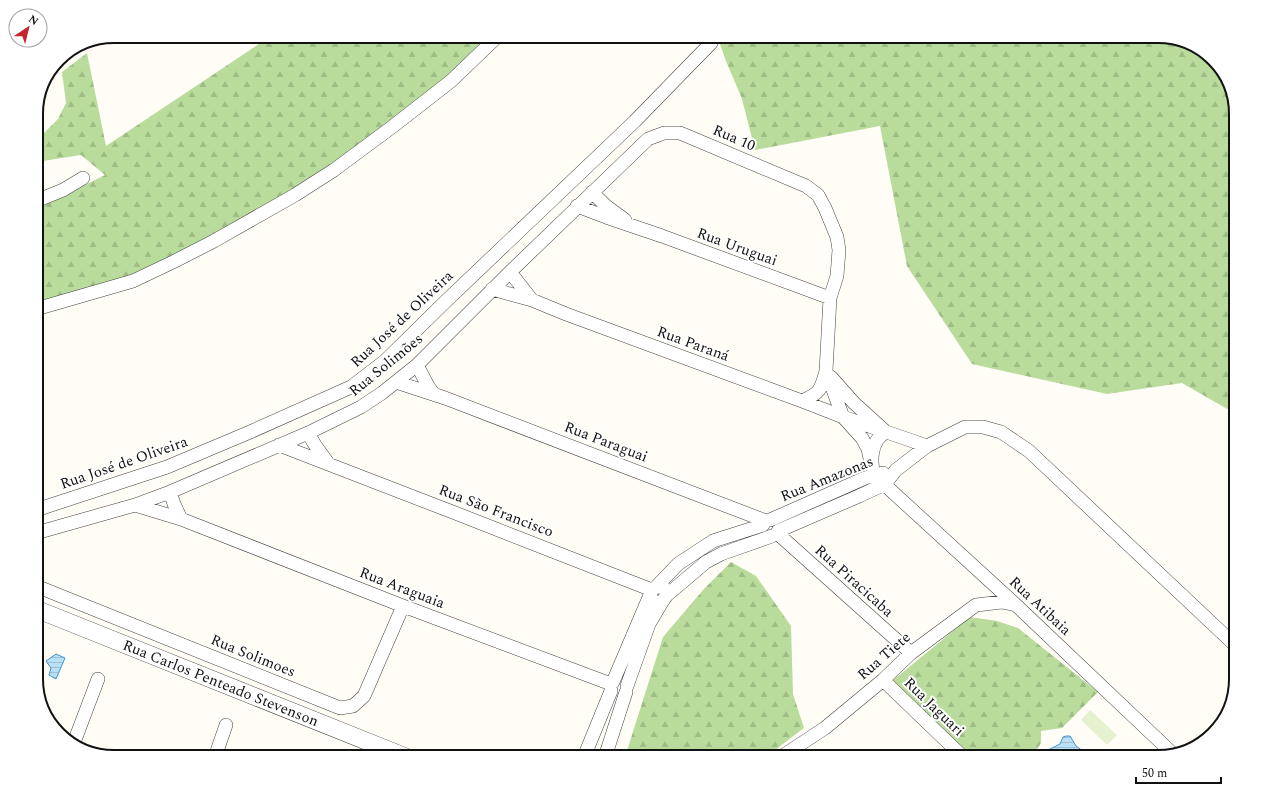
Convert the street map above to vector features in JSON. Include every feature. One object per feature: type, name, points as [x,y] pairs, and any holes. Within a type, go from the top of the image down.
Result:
[{"type":"street","points":[[43,307],[133,281],[194,251],[295,195],[334,170],[451,81],[491,43]]},
{"type":"street","name":"Rua José de Oliveira","points":[[43,508],[166,467],[250,432],[351,387],[385,361],[451,295],[635,122],[711,43]]},
{"type":"street","name":"Rua 10","points":[[648,139],[664,133],[680,133],[806,186],[818,195],[837,237],[839,250],[837,276],[830,298]]},
{"type":"street","name":"Rua Solimões","points":[[43,532],[170,492],[308,433],[361,407],[417,365],[492,289],[648,139]]},
{"type":"street","points":[[43,198],[63,190],[83,178]]},
{"type":"street","name":"Rua Uruguai","points":[[592,192],[606,206],[632,226]]},
{"type":"street","name":"Rua Uruguai","points":[[578,206],[606,218],[632,226],[830,298]]},
{"type":"street","name":"Rua Paraná","points":[[510,272],[532,300]]},
{"type":"street","name":"Rua Paraná","points":[[492,289],[532,300],[573,317],[843,417],[928,446]]},
{"type":"street","points":[[802,401],[814,396],[822,387],[826,371],[830,298]]},
{"type":"street","points":[[417,365],[433,393]]},
{"type":"street","points":[[826,371],[843,417]]},
{"type":"street","points":[[826,371],[854,403],[886,432],[879,435],[876,441],[873,469]]},
{"type":"street","name":"Rua Paraguai","points":[[396,382],[433,393],[766,522]]},
{"type":"street","name":"Rua Paraná","points":[[843,417],[862,438],[868,449],[873,469]]},
{"type":"street","name":"Rua Amazonas","points":[[608,750],[626,689],[649,624],[665,599],[706,562],[885,484],[896,470],[928,446],[965,427],[983,427],[1001,432],[1029,451],[1229,639]]},
{"type":"street","points":[[308,433],[328,464]]},
{"type":"street","name":"Rua São Francisco","points":[[279,445],[652,591],[658,586],[664,588],[665,599]]},
{"type":"street","name":"Rua Amazonas","points":[[586,750],[652,591],[678,564],[713,541],[766,522],[865,478],[873,469],[896,470]]},
{"type":"street","name":"Rua Atibaia","points":[[873,469],[885,484],[1016,605],[1168,749]]},
{"type":"street","points":[[170,492],[181,519]]},
{"type":"street","name":"Rua Araguaia","points":[[135,504],[181,519],[612,686],[618,680],[622,681],[626,689]]},
{"type":"street","points":[[766,522],[762,529],[764,534],[775,533]]},
{"type":"street","name":"Rua Piracicaba","points":[[775,533],[911,653]]},
{"type":"street","name":"Rua Solimoes","points":[[43,589],[340,708],[353,706],[364,696],[403,606]]},
{"type":"street","name":"Rua Tiete","points":[[793,750],[825,728],[883,680],[911,653],[976,605],[1002,602],[1016,605]]},
{"type":"street","name":"Rua Carlos Penteado Stevenson","points":[[43,612],[388,750]]},
{"type":"street","points":[[75,739],[98,679]]},
{"type":"street","name":"Rua Jaguari","points":[[883,680],[956,750]]},
{"type":"street","points":[[217,750],[226,725]]},
{"type":"green space","points":[[260,43],[489,43],[334,170],[173,262],[43,307],[43,206],[105,175],[81,155],[43,161],[43,134],[58,119],[66,103],[62,72],[87,53],[106,146]]},
{"type":"green space","points":[[720,43],[1158,43],[1177,45],[1194,52],[1211,67],[1222,82],[1228,100],[1229,109],[1229,410],[1182,383],[1107,394],[972,364],[907,266],[880,126],[755,150],[742,99]]},
{"type":"green space","points":[[731,562],[756,576],[791,626],[793,694],[804,728],[775,750],[627,750],[663,637],[703,590]]},
{"type":"green space","points":[[970,617],[997,621],[1018,628],[1098,692],[1062,728],[1041,731],[1041,743],[1037,750],[962,750],[891,682]]},
{"type":"green space","points":[[1090,710],[1117,735],[1107,745],[1081,720]]},
{"type":"water","points":[[56,654],[65,658],[56,679],[49,675],[51,668],[46,661]]},
{"type":"water","points":[[1070,736],[1076,746],[1081,750],[1048,750],[1060,744],[1063,737]]}]
